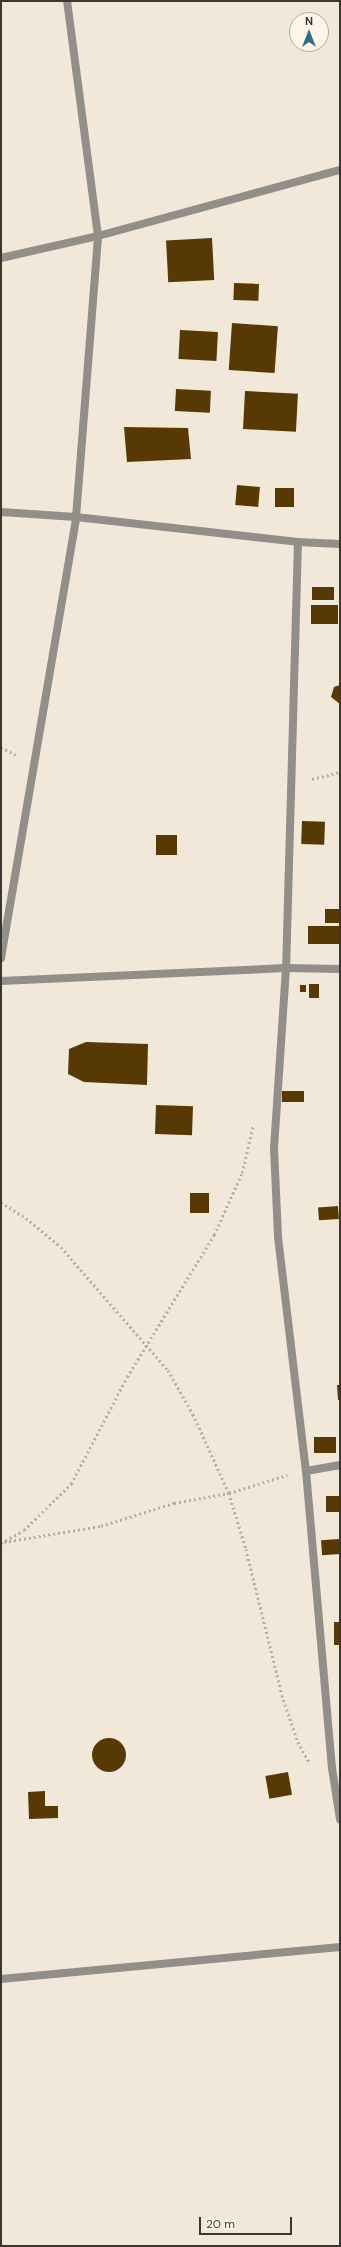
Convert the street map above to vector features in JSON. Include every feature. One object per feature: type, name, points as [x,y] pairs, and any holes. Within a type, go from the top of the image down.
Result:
[{"type":"street","points":[[1,958],[76,517],[98,236],[67,1]]},
{"type":"street","points":[[1,258],[98,236],[340,170]]},
{"type":"street","points":[[1,512],[76,517],[298,542],[340,544]]},
{"type":"street","points":[[298,542],[286,968],[274,1148],[278,1237],[306,1471],[332,1768],[340,1819]]},
{"type":"street","points":[[1,981],[286,968],[340,969]]},
{"type":"street","points":[[306,1471],[340,1465]]},
{"type":"street","points":[[1,1979],[340,1947]]},
{"type":"path","points":[[292,784],[340,772]]},
{"type":"path","points":[[2,1543],[24,1530],[71,1484],[127,1377],[214,1235],[242,1173],[255,1117]]},
{"type":"path","points":[[1,1202],[26,1218],[61,1247],[168,1370],[193,1414],[229,1493],[246,1548],[282,1695],[298,1742],[313,1769]]},
{"type":"path","points":[[2,1543],[101,1526],[174,1503],[229,1493],[265,1480],[306,1471]]},
{"type":"building","points":[[212,238],[214,280],[168,282],[166,240]]},
{"type":"building","points":[[234,283],[259,284],[258,301],[233,300]]},
{"type":"building","points":[[232,323],[278,326],[275,373],[229,370]]},
{"type":"building","points":[[180,330],[218,332],[216,361],[178,359]]},
{"type":"building","points":[[176,389],[211,391],[210,413],[175,411]]},
{"type":"building","points":[[245,391],[298,394],[296,432],[243,429]]},
{"type":"building","points":[[124,427],[188,428],[191,459],[127,462]]},
{"type":"building","points":[[237,485],[260,487],[258,507],[235,505]]},
{"type":"building","points":[[275,488],[294,488],[294,507],[275,507]]},
{"type":"building","points":[[312,587],[334,587],[334,600],[312,600]]},
{"type":"building","points":[[311,605],[338,605],[338,624],[311,624]]},
{"type":"building","points":[[340,685],[340,704],[331,697],[334,687]]},
{"type":"building","points":[[302,821],[325,822],[324,845],[301,844]]},
{"type":"building","points":[[156,835],[177,835],[177,855],[156,855]]},
{"type":"building","points":[[325,909],[340,909],[340,923],[325,923]]},
{"type":"building","points":[[308,926],[340,926],[340,944],[308,944]]},
{"type":"building","points":[[309,984],[319,984],[319,998],[309,998]]},
{"type":"building","points":[[300,985],[306,985],[306,992],[300,992]]},
{"type":"building","points":[[86,1042],[148,1044],[147,1085],[84,1082],[68,1074],[69,1049]]},
{"type":"building","points":[[282,1091],[304,1091],[304,1102],[282,1102]]},
{"type":"building","points":[[156,1105],[193,1106],[192,1135],[155,1134]]},
{"type":"building","points":[[190,1193],[209,1193],[209,1213],[190,1213]]},
{"type":"building","points":[[338,1206],[339,1219],[319,1220],[318,1207]]},
{"type":"building","points":[[337,1385],[340,1385],[340,1400],[338,1400]]},
{"type":"building","points":[[314,1437],[336,1437],[336,1453],[314,1453]]},
{"type":"building","points":[[326,1496],[339,1496],[339,1512],[326,1512]]},
{"type":"building","points":[[339,1539],[340,1554],[322,1555],[321,1540]]},
{"type":"building","points":[[334,1622],[340,1622],[340,1645],[334,1645]]},
{"type":"building","points":[[109,1738],[115,1739],[121,1743],[125,1749],[125,1761],[121,1767],[115,1771],[109,1772],[103,1771],[97,1767],[93,1761],[92,1755],[93,1749],[97,1743],[103,1739]]},
{"type":"building","points":[[288,1772],[292,1795],[269,1799],[265,1776]]},
{"type":"building","points":[[45,1791],[45,1806],[58,1806],[58,1818],[29,1819],[28,1792]]}]
